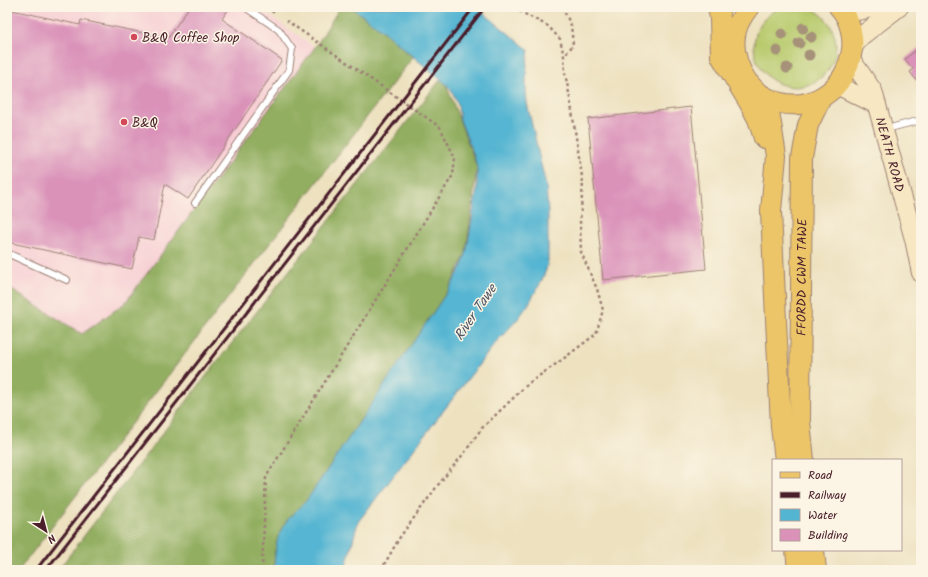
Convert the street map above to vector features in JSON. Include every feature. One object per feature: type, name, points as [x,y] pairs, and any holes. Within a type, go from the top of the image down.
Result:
[{"type":"main road","points":[[718,7],[722,56],[758,119],[767,149],[771,211]]},
{"type":"main road","points":[[840,8],[853,12],[877,7]]},
{"type":"main road","points":[[742,10],[735,35],[735,54],[741,72],[752,87],[767,98],[784,104],[803,103],[821,98],[837,85],[848,68],[852,53],[860,37],[899,7]]},
{"type":"main road","points":[[840,8],[850,28],[852,53]]},
{"type":"main road","name":"NEATH ROAD","points":[[852,53],[873,91],[914,239],[921,273]]},
{"type":"main road","name":"NEATH ROAD","points":[[837,85],[877,105]]},
{"type":"main road","name":"FFORDD CWM TAWE","points":[[767,98],[776,156],[771,211],[781,427],[785,459]]},
{"type":"main road","name":"FFORDD CWM TAWE","points":[[804,459],[800,422],[802,158],[808,126],[821,98]]},
{"type":"main road","points":[[796,551],[798,570]]},
{"type":"main road","points":[[814,551],[816,570]]},
{"type":"lane","points":[[195,203],[289,70],[292,49],[279,30],[245,7]]},
{"type":"lane","points":[[884,130],[921,120]]},
{"type":"lane","points":[[7,253],[67,280]]},
{"type":"path","points":[[266,7],[279,16]]},
{"type":"path","points":[[381,570],[408,525],[482,428],[529,383],[596,334],[603,310],[597,289],[581,252],[580,222],[583,183],[570,98],[564,73],[564,56],[560,39],[548,26],[514,7]]},
{"type":"path","points":[[562,7],[571,25],[572,46],[564,56]]},
{"type":"path","points":[[262,570],[266,477],[452,175],[455,158],[440,127],[285,20]]},
{"type":"shaded area","name":"B&Q","points":[[7,7],[257,7],[315,47],[203,208],[125,303],[82,334],[7,287]]},
{"type":"green space","points":[[795,5],[811,8],[824,17],[833,30],[836,46],[833,62],[824,75],[811,84],[795,87],[779,84],[766,75],[757,62],[754,46],[757,30],[766,17],[779,8]]},
{"type":"green space","points":[[340,7],[351,7],[378,27],[413,57],[19,570],[7,570],[7,287],[82,334],[125,303],[318,43]]},
{"type":"green space","points":[[441,79],[446,84],[477,167],[466,254],[449,289],[275,550],[274,570],[58,570],[213,367]]},
{"type":"water","name":"River Tawe","points":[[351,7],[476,7],[529,50],[526,76],[526,96],[546,186],[548,213],[548,261],[541,282],[528,305],[517,320],[497,341],[358,522],[345,570],[274,570],[278,539],[285,524],[297,509],[306,501],[449,289],[461,268],[466,254],[477,189],[477,168],[474,156],[460,120],[458,105],[452,91],[446,84],[378,27]]},
{"type":"building","name":"B&Q","points":[[189,7],[230,7],[222,19],[282,60],[188,199],[165,184],[154,240],[139,237],[132,269],[7,242],[7,9],[80,25],[81,20],[168,38]]},
{"type":"building","points":[[921,46],[921,86],[910,72],[913,69],[905,59]]},
{"type":"building","points":[[691,107],[706,269],[603,280],[588,119]]},
{"type":"railway","points":[[36,570],[474,7]]},
{"type":"railway","points":[[46,570],[485,7]]},
{"type":"place","name":"B&Q Coffee Shop","points":[[134,37]]},
{"type":"place","name":"B&Q","points":[[124,122]]}]
